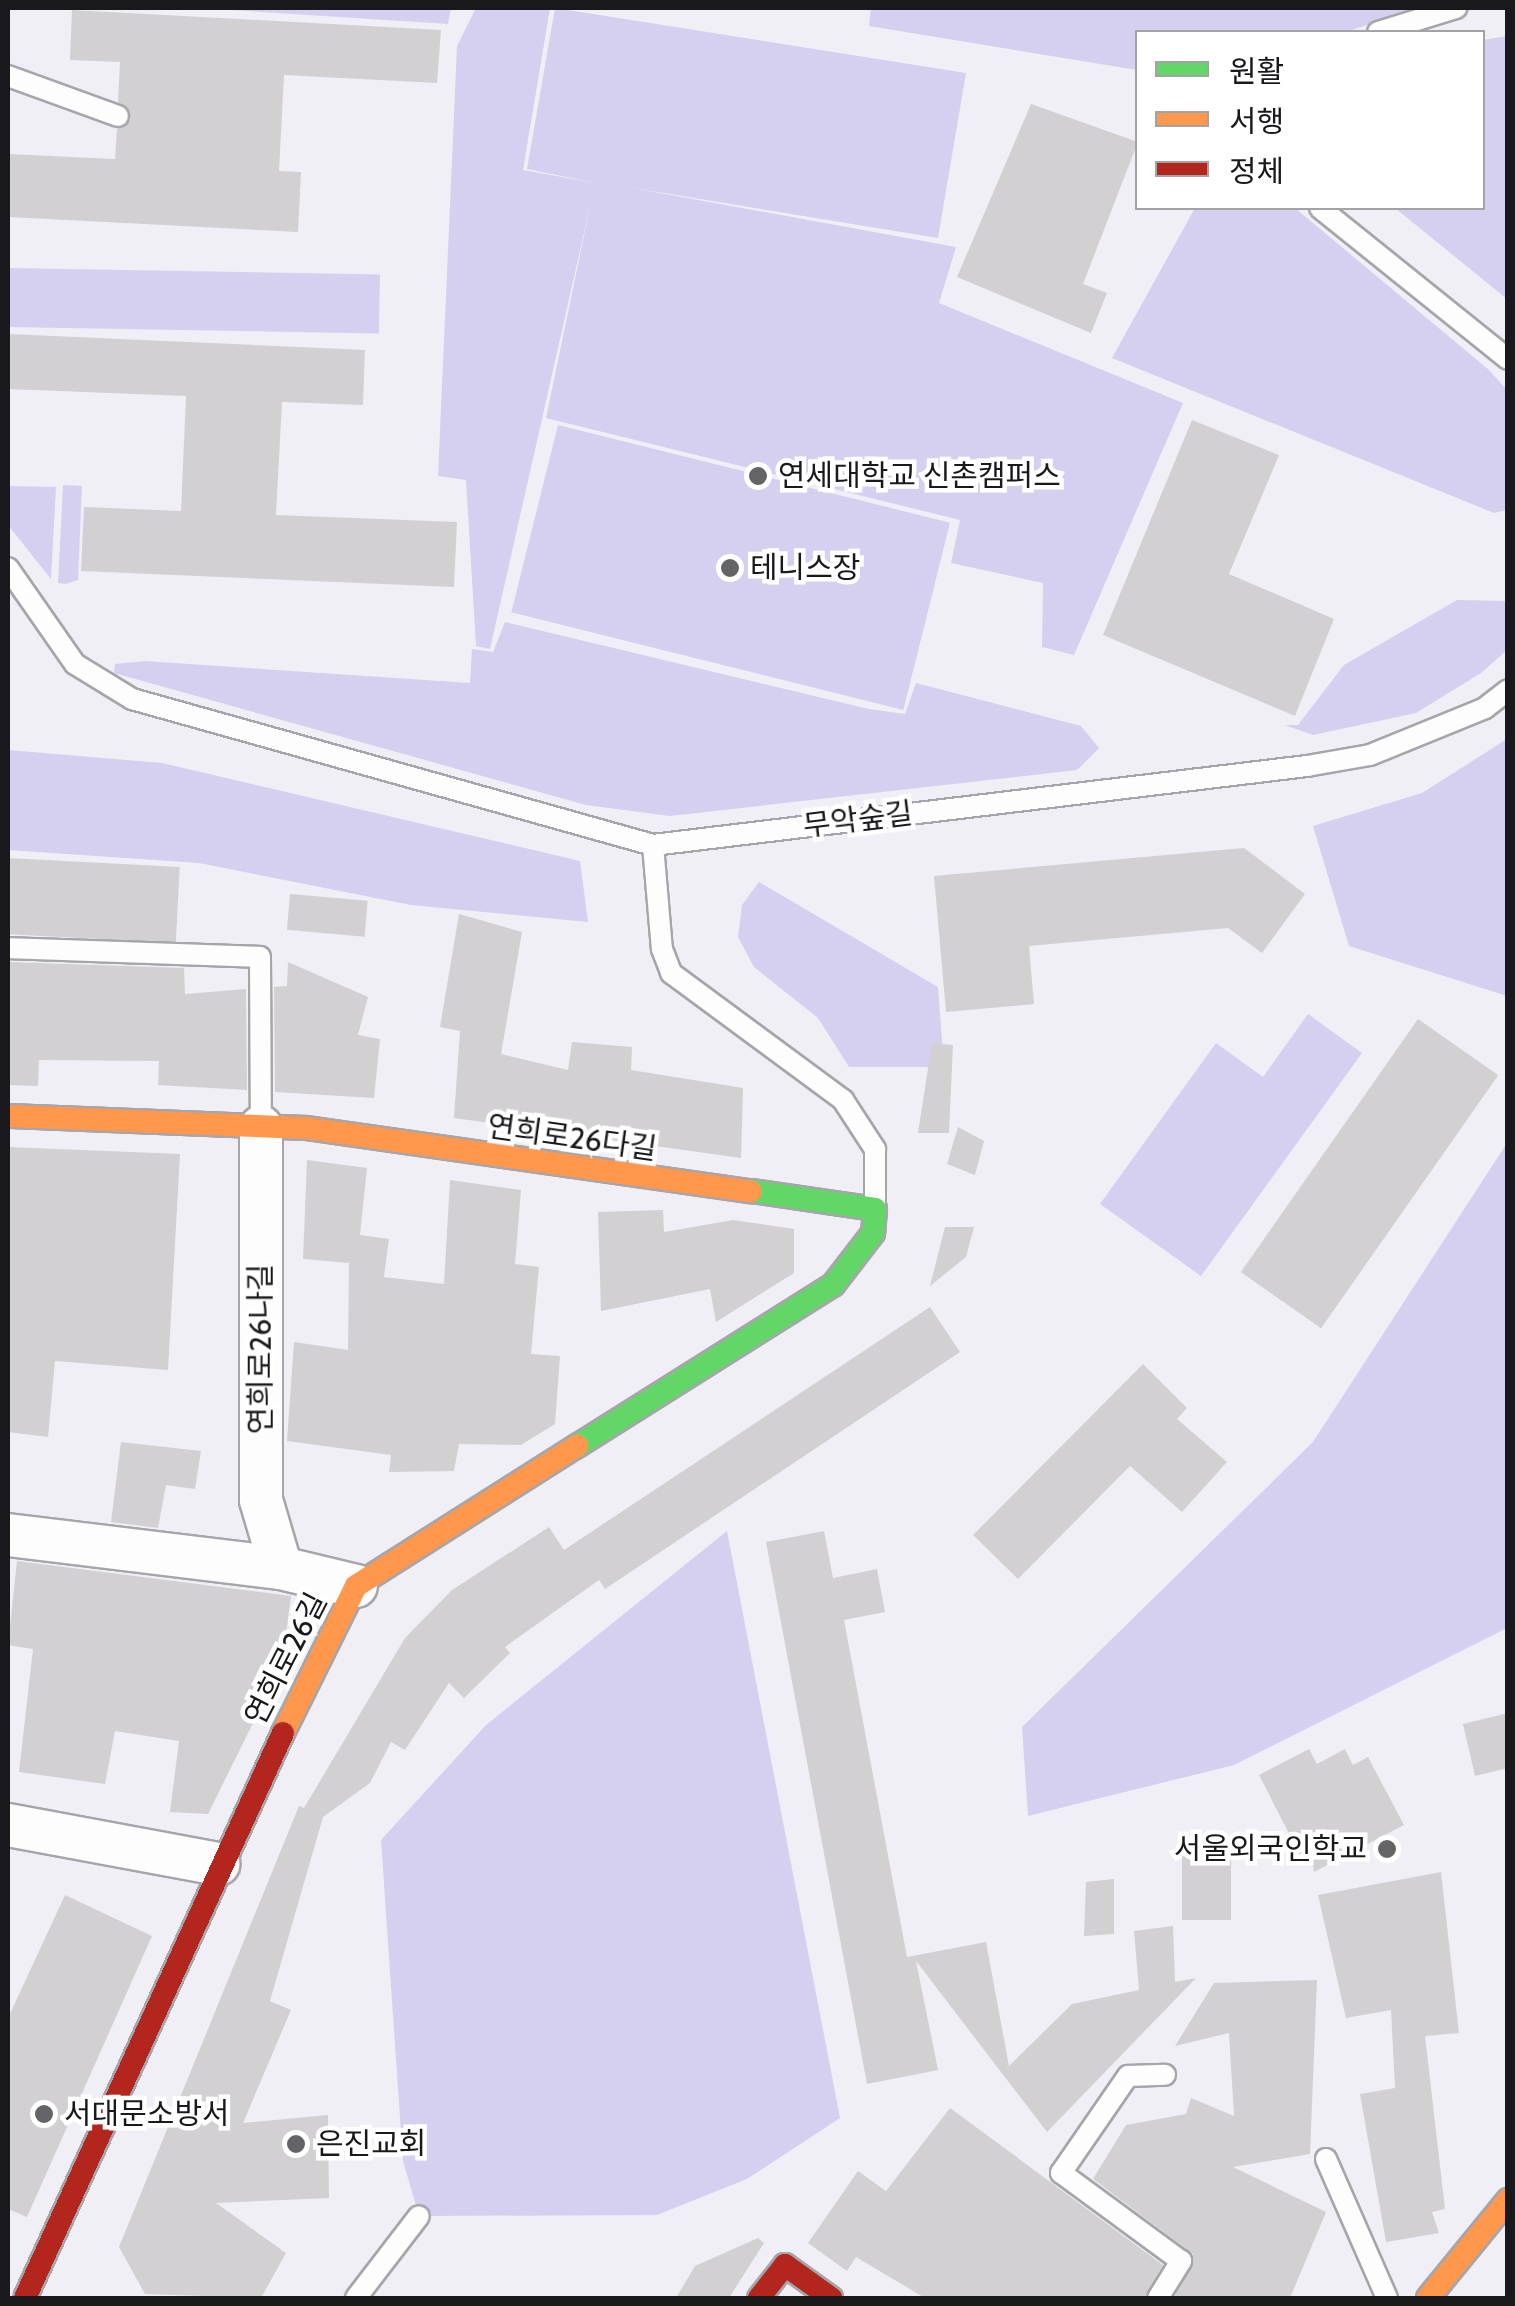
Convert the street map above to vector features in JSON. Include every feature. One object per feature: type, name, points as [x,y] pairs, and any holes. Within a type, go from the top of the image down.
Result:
[{"type":"street","name":"연희로26다길","points":[[8,1116],[261,1127],[874,1209]]},
{"type":"street","name":"연희로26나길","points":[[261,1127],[261,1500],[281,1568]]},
{"type":"street","name":"연희로26길","points":[[24,2295],[218,1864],[356,1586],[833,1285],[873,1233],[874,1209]]},
{"type":"street","points":[[8,1535],[281,1568],[356,1586]]},
{"type":"street","points":[[8,1825],[218,1864]]},
{"type":"street","points":[[1428,2298],[1508,2200]]},
{"type":"street","points":[[758,2298],[785,2265],[831,2298]]},
{"type":"lane","points":[[1384,30],[1456,8]]},
{"type":"lane","points":[[8,76],[118,116]]},
{"type":"lane","points":[[1322,210],[1508,359]]},
{"type":"lane","points":[[8,568],[75,664],[132,699],[653,845],[662,949],[672,973],[843,1100],[875,1149],[874,1209]]},
{"type":"lane","name":"무악숲길","points":[[653,845],[1307,766],[1370,754],[1485,708],[1508,690]]},
{"type":"lane","points":[[8,948],[260,957],[261,1127]]},
{"type":"lane","points":[[1158,2298],[1181,2261],[1061,2173],[1128,2076],[1165,2075]]},
{"type":"lane","points":[[1326,2159],[1388,2298]]},
{"type":"lane","points":[[356,2298],[419,2216]]},
{"type":"shaded area","points":[[200,8],[451,8],[448,24]]},
{"type":"shaded area","points":[[476,8],[550,8],[523,170],[596,183],[527,169],[555,8],[966,73],[938,238],[627,187],[956,247],[939,303],[1183,403],[1074,655],[1042,647],[1043,583],[951,563],[960,520],[546,418],[591,202],[490,649],[476,646],[466,480],[438,476],[457,46]]},
{"type":"shaded area","points":[[871,8],[1417,8],[1352,30],[1135,30],[1135,70],[869,26]]},
{"type":"shaded area","points":[[1508,36],[1507,299],[1397,210],[1485,210],[1485,40]]},
{"type":"shaded area","points":[[1194,210],[1297,210],[1489,370],[1507,390],[1507,510],[1494,513],[1112,358]]},
{"type":"shaded area","points":[[8,268],[380,274],[379,333],[8,327]]},
{"type":"shaded area","name":"테니스장","points":[[558,425],[950,523],[903,710],[511,612]]},
{"type":"shaded area","points":[[63,485],[82,486],[78,580],[66,584],[58,583]]},
{"type":"shaded area","points":[[8,486],[56,487],[51,579],[8,525]]},
{"type":"shaded area","points":[[1457,600],[1507,601],[1507,650],[1481,673],[1416,713],[1313,735],[1285,725],[1298,725],[1344,665]]},
{"type":"shaded area","points":[[505,622],[869,709],[905,714],[916,683],[1081,726],[1099,748],[1077,770],[670,816],[586,805],[114,673],[115,664],[145,661],[470,683],[472,649],[493,652]]},
{"type":"shaded area","points":[[1507,739],[1507,996],[1349,946],[1313,826],[1422,793]]},
{"type":"shaded area","points":[[8,750],[162,763],[580,861],[588,922],[411,905],[199,863],[8,850]]},
{"type":"shaded area","points":[[759,882],[938,987],[944,1067],[849,1067],[818,1018],[754,967],[738,937],[742,905]]},
{"type":"shaded area","points":[[1308,1014],[1362,1053],[1201,1276],[1100,1204],[1216,1043],[1263,1077]]},
{"type":"shaded area","points":[[1507,1143],[1507,1628],[1234,1765],[1028,1816],[1022,1727],[1313,1442]]},
{"type":"shaded area","points":[[727,1531],[840,2118],[747,2179],[657,2215],[419,2216],[403,2161],[381,1840],[486,1725]]},
{"type":"building","points":[[72,10],[441,30],[437,83],[284,75],[279,171],[301,172],[298,232],[8,217],[8,154],[115,159],[117,129],[131,120],[118,102],[120,62],[70,60]]},
{"type":"building","points":[[1031,104],[1135,141],[1135,150],[1083,284],[1107,293],[1091,333],[957,277]]},
{"type":"building","points":[[8,334],[365,350],[363,405],[282,402],[276,515],[457,522],[454,587],[81,571],[84,507],[181,511],[186,396],[8,389]]},
{"type":"building","points":[[1192,420],[1279,455],[1229,574],[1334,619],[1295,716],[1103,635]]},
{"type":"building","points":[[1244,848],[1305,894],[1262,953],[1228,928],[1029,946],[1034,1004],[946,1012],[934,876]]},
{"type":"building","points":[[8,858],[180,867],[176,943],[8,934]]},
{"type":"building","points":[[290,894],[368,901],[365,937],[287,930]]},
{"type":"building","points":[[459,914],[522,932],[501,1054],[568,1070],[572,1042],[632,1047],[631,1070],[743,1088],[741,1158],[454,1118],[460,1031],[440,1027]]},
{"type":"building","points":[[8,962],[184,968],[185,994],[246,989],[247,1090],[158,1085],[159,1061],[39,1060],[38,1086],[8,1085]]},
{"type":"building","points":[[288,962],[368,997],[358,1035],[380,1039],[374,1098],[275,1092],[274,987],[287,986]]},
{"type":"building","points":[[1418,1019],[1498,1075],[1321,1328],[1241,1272]]},
{"type":"building","points":[[932,1043],[953,1045],[949,1133],[918,1133]]},
{"type":"building","points":[[958,1127],[984,1141],[975,1175],[947,1164]]},
{"type":"building","points":[[8,1147],[180,1154],[168,1370],[55,1361],[48,1437],[8,1432]]},
{"type":"building","points":[[307,1160],[367,1168],[360,1235],[389,1239],[384,1277],[444,1284],[450,1180],[521,1190],[515,1264],[539,1267],[531,1354],[560,1356],[555,1424],[521,1445],[459,1444],[454,1471],[389,1472],[391,1455],[287,1441],[294,1342],[348,1350],[349,1263],[303,1259]]},
{"type":"building","points":[[663,1210],[664,1232],[733,1220],[794,1229],[794,1273],[716,1322],[710,1289],[601,1311],[598,1212]]},
{"type":"building","points":[[945,1227],[974,1227],[966,1257],[930,1286]]},
{"type":"building","points":[[930,1307],[960,1352],[605,1589],[599,1580],[505,1647],[510,1653],[464,1698],[449,1683],[405,1750],[391,1742],[370,1783],[323,1817],[270,2001],[291,2010],[243,2123],[328,2115],[329,2198],[216,2203],[286,2253],[261,2298],[145,2294],[119,2247],[299,1806],[304,1808],[405,1638],[452,1590],[549,1527],[564,1550]]},
{"type":"building","points":[[1143,1364],[1187,1408],[1177,1419],[1227,1462],[1182,1512],[1130,1466],[1018,1579],[973,1535]]},
{"type":"building","points":[[121,1442],[201,1451],[195,1489],[166,1485],[158,1528],[111,1522]]},
{"type":"building","points":[[824,1531],[833,1578],[877,1569],[885,1612],[844,1620],[907,1957],[986,1942],[1009,2066],[1072,2004],[1139,1990],[1134,1931],[1173,1926],[1175,1982],[1196,1978],[1047,2132],[916,1961],[938,2070],[867,2084],[766,1542]]},
{"type":"building","points":[[17,1561],[291,1596],[282,1666],[260,1666],[254,1721],[208,1814],[170,1812],[179,1741],[115,1731],[105,1784],[19,1772],[33,1649],[8,1645]]},
{"type":"building","points":[[1508,1713],[1508,1768],[1475,1776],[1463,1724]]},
{"type":"building","points":[[1309,1749],[1317,1764],[1345,1749],[1353,1765],[1368,1757],[1404,1825],[1314,1872],[1310,1850],[1300,1855],[1259,1775]]},
{"type":"building","points":[[1182,1847],[1231,1847],[1231,1920],[1182,1920]]},
{"type":"building","points":[[1441,1872],[1459,2033],[1425,2036],[1445,2209],[1432,2212],[1439,2233],[1386,2242],[1360,2094],[1395,2088],[1391,2010],[1346,2018],[1318,1895]]},
{"type":"building","points":[[1114,1879],[1114,1934],[1084,1936],[1086,1882]]},
{"type":"building","name":"서대문소방서","points":[[65,1895],[152,1936],[27,2217],[8,2209],[8,2018]]},
{"type":"building","points":[[1317,1980],[1310,2154],[1233,2167],[1326,2212],[1290,2298],[1174,2298],[1193,2254],[1093,2179],[1126,2125],[1186,2114],[1191,2098],[1234,2116],[1229,2033],[1175,2046],[1214,1983]]},
{"type":"building","points":[[950,2108],[1163,2265],[1144,2298],[925,2298],[856,2257],[847,2271],[808,2243],[858,2171],[886,2191]]},
{"type":"building","points":[[758,2238],[764,2243],[729,2298],[676,2298],[695,2266]]},
{"type":"traffic: fast","points":[[577,1446],[833,1285],[873,1233],[875,1209],[751,1191]]},
{"type":"traffic: slow","points":[[8,1116],[306,1128],[751,1191]]},
{"type":"traffic: slow","points":[[283,1733],[356,1586],[577,1446]]},
{"type":"traffic: slow","points":[[1428,2298],[1508,2200]]},
{"type":"traffic: jam","points":[[25,2298],[283,1733]]},
{"type":"traffic: jam","points":[[759,2298],[785,2265],[831,2298]]},
{"type":"place","name":"연세대학교 신촌캠퍼스","points":[[758,476]]},
{"type":"place","name":"테니스장","points":[[730,568]]},
{"type":"place","name":"서울외국인학교","points":[[1387,1849]]},
{"type":"place","name":"서대문소방서","points":[[44,2114]]},
{"type":"place","name":"은진교회","points":[[296,2144]]}]
